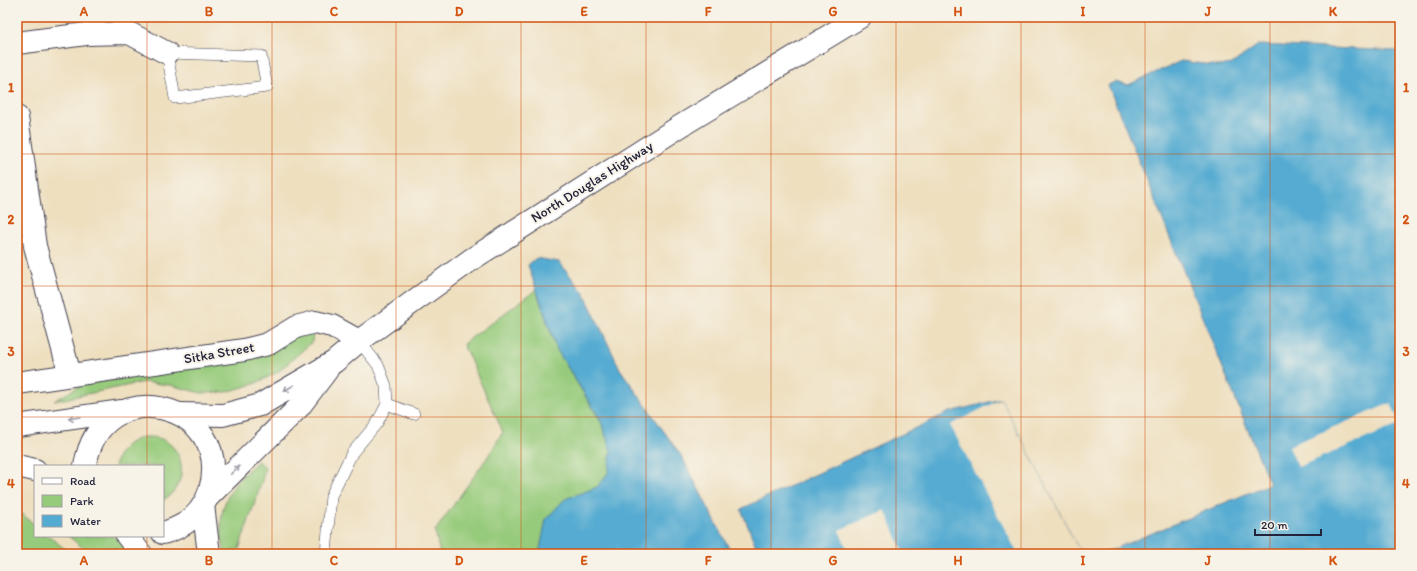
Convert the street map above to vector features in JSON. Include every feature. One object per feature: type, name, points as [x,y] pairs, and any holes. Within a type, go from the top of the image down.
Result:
[{"type":"main road","name":"North Douglas Highway","points":[[334,362],[359,341],[472,259],[679,127],[860,17]]},
{"type":"main road","points":[[17,43],[86,34],[129,34],[167,53]]},
{"type":"main road","points":[[17,117],[35,246],[70,375]]},
{"type":"main road","name":"Sitka Street","points":[[17,383],[244,350],[268,344],[296,327],[315,322],[332,326],[359,341]]},
{"type":"main road","points":[[179,414],[223,415],[260,405],[334,362]]},
{"type":"main road","points":[[164,533],[176,529],[191,519],[205,501],[299,407],[334,362]]},
{"type":"main road","points":[[17,426],[145,406],[162,408],[179,414],[195,425],[206,441],[212,459],[213,479],[205,501],[209,554]]},
{"type":"main road","points":[[84,465],[87,450],[96,433],[110,419],[127,410]]},
{"type":"main road","points":[[17,466],[34,470]]},
{"type":"main road","points":[[128,537],[141,554]]},
{"type":"lane","points":[[167,53],[261,56],[267,87],[176,98],[167,53]]},
{"type":"lane","points":[[326,554],[331,496],[352,453],[377,423],[387,404],[386,386],[378,365],[359,341]]},
{"type":"lane","points":[[387,404],[414,414]]},
{"type":"green space","points":[[536,290],[557,350],[682,554],[440,554],[435,531],[487,458],[503,432],[463,344]]},
{"type":"green space","points":[[303,330],[313,333],[312,342],[278,372],[254,384],[226,392],[201,393],[170,385],[144,382],[54,401],[83,384],[142,376],[210,363]]},
{"type":"green space","points":[[143,437],[162,439],[174,448],[179,456],[181,472],[179,481],[176,488],[164,499],[164,465],[115,465],[121,451],[133,441]]},
{"type":"green space","points":[[258,461],[265,467],[262,481],[239,549],[225,553],[221,525],[225,502],[238,481]]},
{"type":"green space","points":[[17,510],[34,524],[34,537],[50,537],[71,554],[17,554]]},
{"type":"green space","points":[[69,537],[115,537],[133,554],[91,554]]},
{"type":"water","points":[[1258,45],[1400,51],[1400,554],[1102,554],[1270,484],[1108,85],[1115,82],[1128,85],[1181,61],[1219,66],[1232,64]]},
{"type":"water","points":[[536,258],[559,262],[584,293],[620,369],[682,457],[732,554],[539,554],[546,519],[565,499],[597,487],[608,473],[611,451],[600,419],[557,350],[528,265]]},
{"type":"water","points":[[1001,399],[1081,554],[759,554],[741,509],[950,412]]},
{"type":"pier","points":[[1001,399],[1081,554],[1018,554],[950,425]]},
{"type":"pier","points":[[1391,403],[1400,424],[1298,467],[1289,446]]},
{"type":"pier","points":[[885,510],[904,554],[849,554],[839,530]]}]
